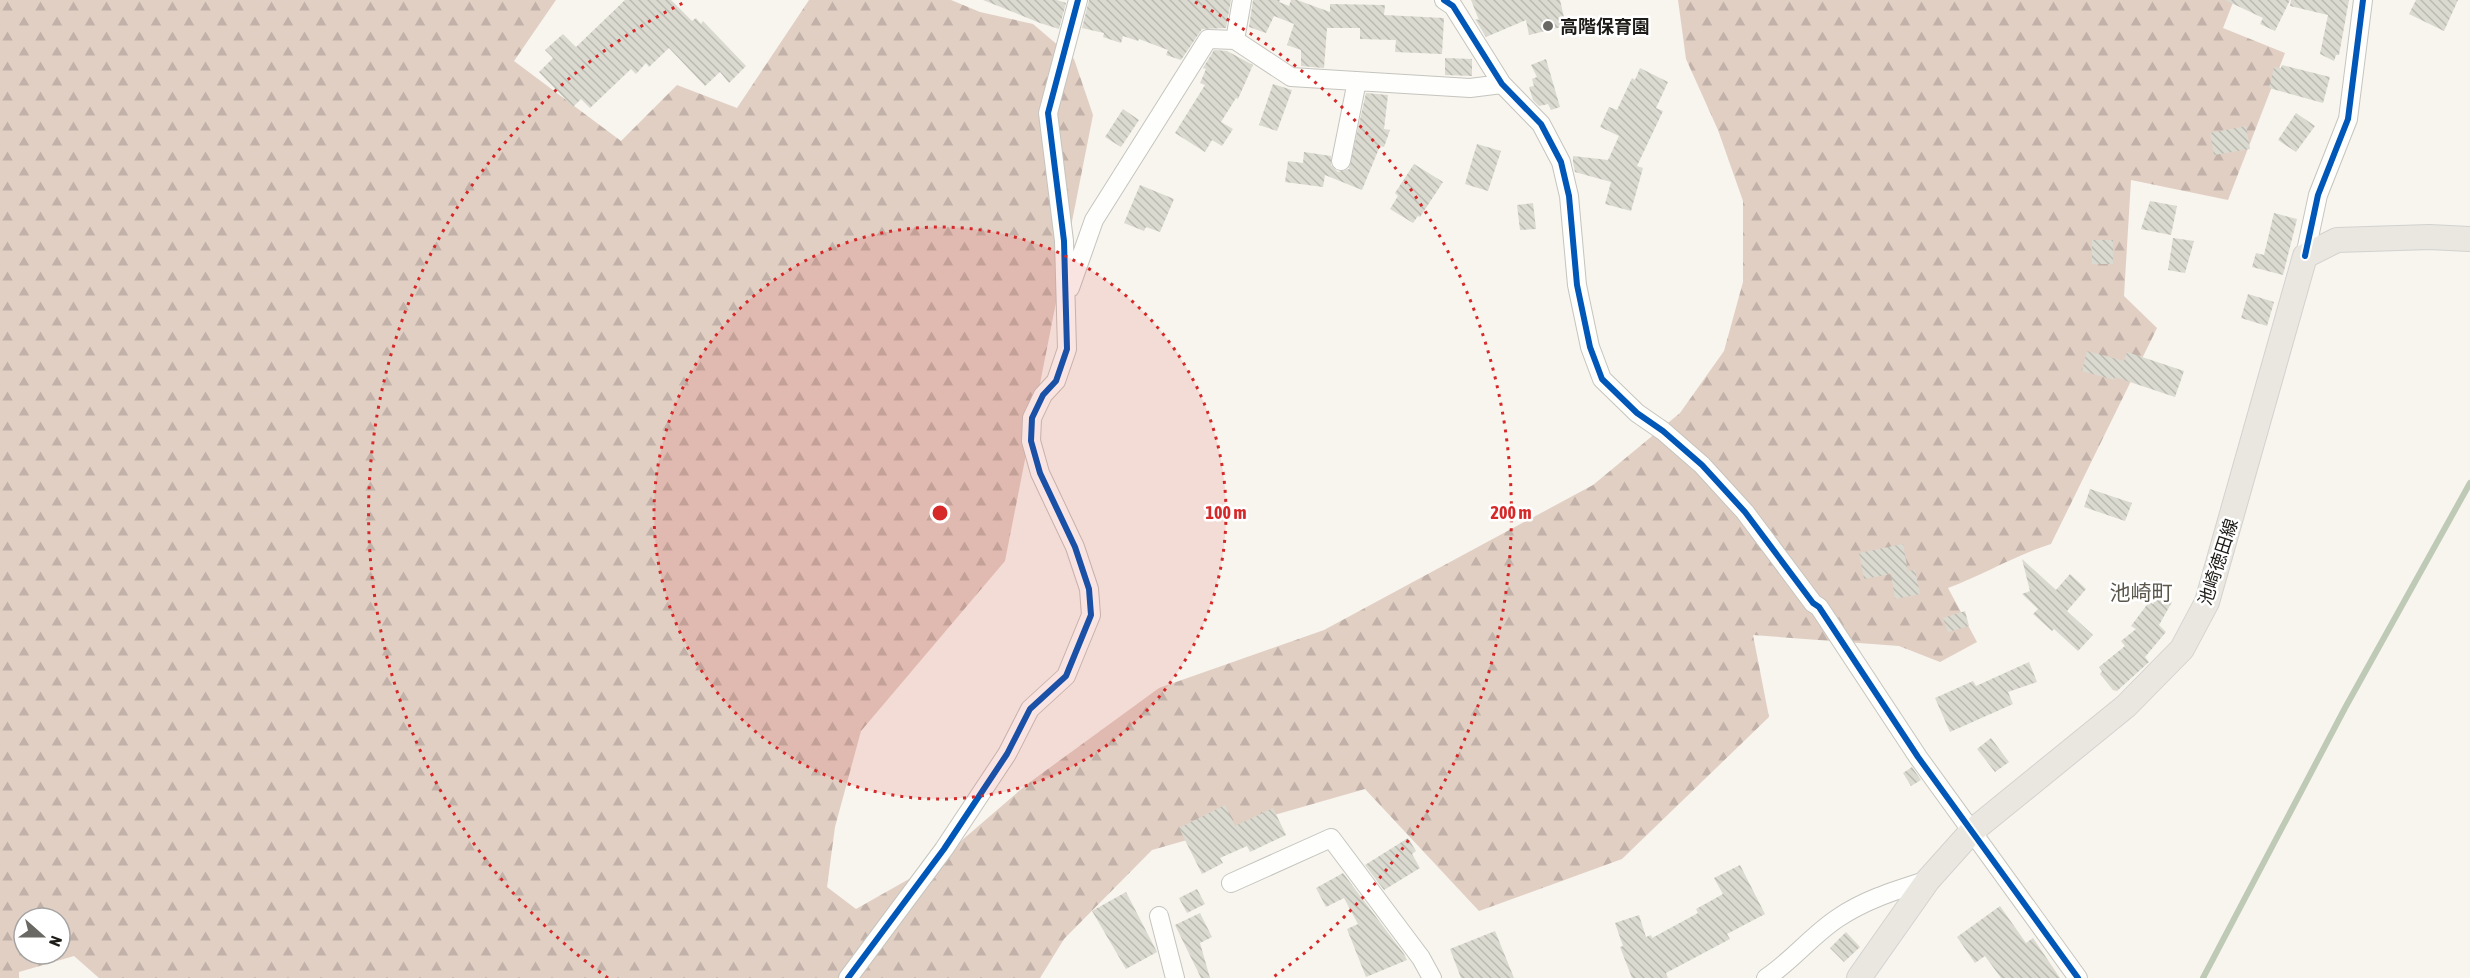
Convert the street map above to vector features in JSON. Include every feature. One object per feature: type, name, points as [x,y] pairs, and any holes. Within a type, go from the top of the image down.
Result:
[{"type":"main road","points":[[2305,256],[2337,240],[2429,237],[2470,239]]},
{"type":"main road","name":"池崎徳田線","points":[[1859,978],[1928,880],[1971,832],[2126,706],[2182,650],[2207,602],[2305,256]]},
{"type":"street","points":[[848,978],[944,849],[1007,754],[1030,710],[1066,676],[1091,615],[1089,589],[1075,547],[1040,473],[1031,441],[1032,418],[1043,395],[1056,381],[1066,349],[1067,299],[1064,241],[1048,112],[1078,0]]},
{"type":"street","points":[[1235,40],[1242,0]]},
{"type":"street","points":[[1444,0],[1453,6],[1502,84],[1541,124],[1561,162],[1569,196],[1577,285],[1590,347],[1602,379],[1637,413],[1663,431],[1701,465],[1744,512],[1813,603],[1819,607],[1918,757],[2078,978]]},
{"type":"street","points":[[2305,256],[2318,195],[2348,119],[2363,0]]},
{"type":"street","points":[[1067,299],[1094,220],[1208,39],[1235,40],[1290,77],[1470,88],[1502,84]]},
{"type":"street","points":[[1341,160],[1357,81]]},
{"type":"street","points":[[1231,883],[1331,838],[1421,958],[1432,978]]},
{"type":"street","points":[[1766,978],[1781,968],[1837,918],[1881,894],[1928,880]]},
{"type":"street","points":[[1159,916],[1175,978]]},
{"type":"green space","points":[[0,0],[556,0],[514,61],[621,141],[677,85],[737,108],[809,0],[951,0],[980,12],[1033,24],[1074,59],[1093,115],[1005,561],[861,731],[835,827],[827,887],[856,909],[932,866],[1026,785],[1159,688],[1324,630],[1593,485],[1680,413],[1724,351],[1743,282],[1743,201],[1718,130],[1686,59],[1678,0],[2234,0],[2223,28],[2285,53],[2228,200],[2131,180],[2124,296],[2157,328],[2051,544],[1948,588],[1977,642],[1940,662],[1899,646],[1753,635],[1769,717],[1622,859],[1479,911],[1365,789],[1152,850],[1064,939],[1040,978],[99,978],[72,957],[72,906],[12,906],[12,966],[40,966],[19,972],[19,978],[0,978]]},
{"type":"building","points":[[625,0],[671,0],[692,21],[696,18],[701,24],[703,21],[746,66],[729,83],[720,72],[705,86],[669,48],[649,67],[646,63],[636,74],[631,69],[590,108],[581,99],[573,107],[539,72],[553,58],[545,50],[563,34],[576,47]]},
{"type":"building","points":[[983,0],[1057,0],[1066,3],[1059,29]]},
{"type":"building","points":[[1089,0],[1231,0],[1226,28],[1202,29],[1181,60],[1166,55],[1168,50],[1139,39],[1138,41],[1123,36],[1121,43],[1103,37],[1104,33],[1082,28]]},
{"type":"building","points":[[1253,0],[1280,0],[1279,2],[1289,6],[1291,0],[1297,0],[1330,12],[1330,4],[1385,5],[1384,15],[1444,18],[1442,54],[1395,52],[1396,40],[1360,39],[1360,28],[1327,28],[1324,68],[1301,66],[1301,50],[1287,45],[1294,24],[1274,16],[1266,33],[1249,27]]},
{"type":"building","points":[[1471,0],[1560,0],[1566,26],[1529,35],[1526,20],[1486,37],[1475,19],[1479,20]]},
{"type":"building","points":[[2225,0],[2290,0],[2275,31],[2260,24],[2263,18]]},
{"type":"building","points":[[2291,0],[2349,0],[2339,55],[2336,55],[2334,61],[2320,54],[2328,15],[2290,6]]},
{"type":"building","points":[[2416,0],[2458,0],[2444,31],[2409,14]]},
{"type":"building","points":[[1214,50],[1227,51],[1253,65],[1238,99],[1236,98],[1221,122],[1233,129],[1222,146],[1212,140],[1205,152],[1175,133],[1205,85],[1200,83],[1206,69],[1203,68]]},
{"type":"building","points":[[1445,58],[1472,59],[1472,76],[1445,75]]},
{"type":"building","points":[[1546,59],[1560,107],[1551,110],[1548,104],[1539,106],[1533,100],[1529,87],[1534,86],[1532,79],[1537,77],[1531,65]]},
{"type":"building","points":[[2282,65],[2330,77],[2323,103],[2269,88],[2274,67],[2281,68]]},
{"type":"building","points":[[1640,68],[1668,82],[1656,108],[1663,111],[1637,166],[1643,168],[1631,211],[1605,204],[1611,182],[1575,172],[1573,156],[1608,160],[1619,136],[1600,127],[1609,107],[1617,110],[1632,78],[1635,80]]},
{"type":"building","points":[[1273,84],[1292,90],[1277,131],[1259,125]]},
{"type":"building","points":[[1366,93],[1388,95],[1384,129],[1390,130],[1384,147],[1380,146],[1362,190],[1325,175],[1323,187],[1285,182],[1288,161],[1303,163],[1304,152],[1331,156],[1331,165],[1338,172],[1349,169]]},
{"type":"building","points":[[1123,109],[1139,120],[1121,147],[1105,137]]},
{"type":"building","points":[[2296,113],[2315,126],[2296,152],[2278,140]]},
{"type":"building","points":[[2246,126],[2250,149],[2214,155],[2210,133]]},
{"type":"building","points":[[1477,144],[1501,151],[1488,191],[1465,184]]},
{"type":"building","points":[[1414,164],[1443,182],[1420,217],[1418,216],[1413,223],[1390,209],[1398,196],[1395,193]]},
{"type":"building","points":[[1140,185],[1174,199],[1160,232],[1146,227],[1144,231],[1124,223]]},
{"type":"building","points":[[2150,201],[2177,206],[2171,235],[2141,229]]},
{"type":"building","points":[[1533,203],[1536,229],[1520,230],[1517,205]]},
{"type":"building","points":[[2274,213],[2297,219],[2283,275],[2252,267],[2256,253],[2264,255]]},
{"type":"building","points":[[2173,238],[2194,241],[2185,273],[2168,270]]},
{"type":"building","points":[[2092,240],[2113,240],[2113,264],[2092,264]]},
{"type":"building","points":[[2248,294],[2274,302],[2267,326],[2241,318]]},
{"type":"building","points":[[2087,351],[2124,361],[2127,352],[2184,371],[2175,397],[2115,377],[2114,380],[2082,371]]},
{"type":"building","points":[[2090,489],[2132,503],[2125,521],[2084,507]]},
{"type":"building","points":[[1903,544],[1908,571],[1915,570],[1920,594],[1895,599],[1891,574],[1864,579],[1859,553]]},
{"type":"building","points":[[2022,559],[2056,590],[2070,574],[2086,589],[2067,611],[2093,635],[2078,651],[2033,614],[2038,609],[2022,594],[2030,591]]},
{"type":"building","points":[[2158,595],[2172,602],[2159,625],[2166,632],[2145,657],[2149,662],[2117,691],[2113,690],[2100,674],[2102,671],[2099,667],[2125,646],[2121,641],[2136,629],[2131,626],[2149,602],[2153,604]]},
{"type":"building","points":[[1965,611],[1969,626],[1948,632],[1943,618]]},
{"type":"building","points":[[2029,662],[2037,682],[2008,692],[2013,704],[1950,732],[1935,698],[1973,681],[1976,686]]},
{"type":"building","points":[[1991,738],[2009,762],[1995,772],[1977,749]]},
{"type":"building","points":[[1912,767],[1921,780],[1911,786],[1903,773]]},
{"type":"building","points":[[1225,805],[1235,826],[1273,808],[1286,835],[1250,852],[1247,846],[1220,858],[1223,863],[1202,874],[1179,828]]},
{"type":"building","points":[[1408,838],[1416,851],[1412,854],[1420,868],[1384,890],[1365,865]]},
{"type":"building","points":[[1740,865],[1765,914],[1727,934],[1730,939],[1666,973],[1668,978],[1632,978],[1620,947],[1623,946],[1615,923],[1639,915],[1646,937],[1651,935],[1652,938],[1698,913],[1696,909],[1723,894],[1714,878]]},
{"type":"building","points":[[1343,873],[1407,960],[1366,977],[1347,929],[1358,924],[1344,898],[1326,907],[1316,888]]},
{"type":"building","points":[[1197,889],[1205,904],[1187,913],[1179,898]]},
{"type":"building","points":[[1126,892],[1157,952],[1126,969],[1092,911]]},
{"type":"building","points":[[2000,906],[2026,943],[2033,938],[2060,978],[2001,978],[1985,956],[1975,963],[1957,937]]},
{"type":"building","points":[[1200,913],[1212,937],[1200,943],[1210,978],[1201,978],[1175,925]]},
{"type":"building","points":[[1495,931],[1514,978],[1461,978],[1450,949]]},
{"type":"building","points":[[1846,932],[1860,947],[1844,962],[1830,948]]},
{"type":"waterway","points":[[2203,978],[2345,708],[2470,483]]},
{"type":"cycle path","points":[[848,978],[944,849],[1007,754],[1030,709],[1066,676],[1091,615],[1089,589],[1075,547],[1040,473],[1031,441],[1032,418],[1043,395],[1056,381],[1067,349],[1064,241],[1048,113],[1078,0]]},
{"type":"cycle path","points":[[1444,0],[1453,6],[1502,84],[1541,124],[1561,162],[1569,196],[1577,285],[1590,347],[1602,379],[1637,413],[1663,431],[1702,465],[1745,512],[1813,603],[1819,607],[1918,757],[2078,978]]},
{"type":"cycle path","points":[[2305,256],[2318,195],[2348,119],[2363,0]]},
{"type":"place","name":"高階保育園","points":[[1548,26]]},
{"type":"district","name":"池崎町","points":[[2141,592]]}]
